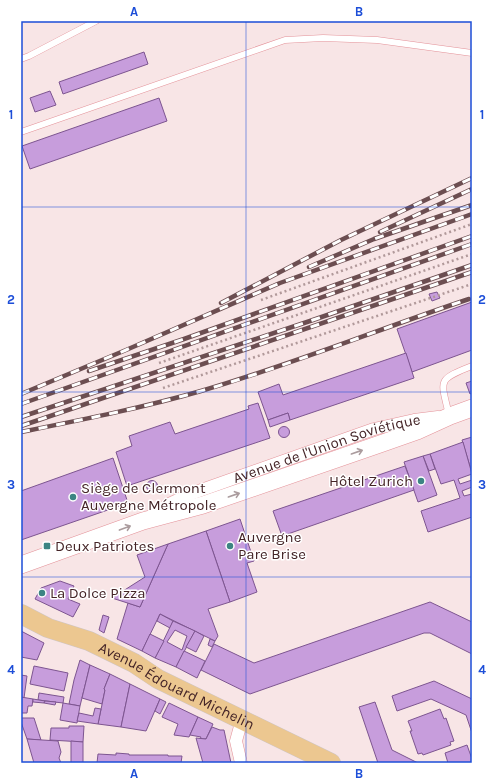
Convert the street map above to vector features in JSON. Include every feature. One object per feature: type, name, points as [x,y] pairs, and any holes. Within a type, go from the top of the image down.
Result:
[{"type":"main road","name":"Avenue Édouard Michelin","points":[[21,614],[48,628],[89,641],[134,663],[158,679],[331,763]]},
{"type":"street","name":"Avenue de l'Union Soviétique","points":[[21,565],[143,521],[203,505],[240,493],[417,431],[472,408]]},
{"type":"street","points":[[241,763],[236,741],[242,719]]},
{"type":"lane","points":[[21,59],[96,21]]},
{"type":"lane","points":[[21,132],[285,40],[323,38],[377,40],[472,53]]},
{"type":"lane","points":[[450,416],[443,388],[443,382],[447,377],[472,366]]},
{"type":"path","points":[[261,300],[472,224]]},
{"type":"path","points":[[159,363],[472,254]]},
{"type":"path","points":[[163,388],[472,284]]},
{"type":"building","points":[[144,52],[148,64],[63,94],[59,82]]},
{"type":"building","points":[[50,91],[56,105],[35,112],[30,98]]},
{"type":"building","points":[[159,98],[167,121],[30,169],[22,146]]},
{"type":"building","points":[[437,292],[440,298],[432,301],[429,294]]},
{"type":"building","points":[[472,302],[472,350],[412,372],[397,329]]},
{"type":"building","points":[[406,353],[414,378],[290,420],[288,413],[268,420],[258,392],[279,384],[283,395]]},
{"type":"building","points":[[472,381],[472,393],[470,394],[466,383]]},
{"type":"building","points":[[258,403],[270,438],[127,486],[116,452],[132,446],[129,436],[170,422],[175,434],[249,409],[248,406]]},
{"type":"building","points":[[288,413],[290,420],[270,427],[268,420]]},
{"type":"building","points":[[284,426],[288,428],[290,432],[288,436],[284,438],[280,436],[278,432],[280,428]]},
{"type":"building","points":[[472,437],[472,473],[462,440]]},
{"type":"building","points":[[463,442],[472,474],[458,479],[460,484],[472,480],[472,487],[462,491],[464,496],[472,494],[472,517],[428,532],[421,511],[460,498],[454,480],[441,484],[430,454]]},
{"type":"building","points":[[430,454],[435,469],[429,471],[423,456]]},
{"type":"building","name":"Hôtel Zurich","points":[[423,456],[437,495],[418,502],[404,462]]},
{"type":"building","name":"Siège de Clermont Auvergne Métropole","points":[[113,458],[128,503],[21,540],[21,491]]},
{"type":"building","points":[[405,466],[414,490],[282,536],[273,511]]},
{"type":"building","points":[[150,481],[154,481],[156,482],[156,490],[150,491],[147,488],[147,484]]},
{"type":"building","name":"Auvergne Pare Brise","points":[[240,519],[254,561],[247,563],[257,592],[230,602],[206,531]]},
{"type":"building","points":[[206,531],[230,602],[208,609],[218,636],[215,641],[160,614],[142,651],[117,639],[128,603],[140,607],[168,544]]},
{"type":"building","points":[[168,544],[140,607],[112,598],[145,577],[137,555]]},
{"type":"building","points":[[60,581],[74,586],[68,599],[80,604],[73,617],[35,599],[41,588]]},
{"type":"building","points":[[430,602],[472,622],[472,654],[430,633],[424,633],[250,694],[201,670],[214,644],[254,663]]},
{"type":"building","points":[[160,614],[173,621],[170,628],[157,621]]},
{"type":"building","points":[[103,615],[109,617],[104,633],[99,630]]},
{"type":"building","points":[[173,621],[195,631],[176,667],[155,658]],"holes":[[[175,630],[187,636],[182,650],[167,642]]]},
{"type":"building","points":[[21,631],[44,643],[37,660],[21,657]]},
{"type":"building","points":[[195,631],[204,636],[196,652],[186,647]]},
{"type":"building","points":[[150,634],[164,641],[155,658],[142,651]]},
{"type":"building","points":[[210,639],[215,641],[212,647],[208,645]]},
{"type":"building","points":[[184,651],[205,661],[197,678],[176,667]]},
{"type":"building","points":[[80,660],[90,665],[80,706],[69,704]]},
{"type":"building","points":[[90,665],[110,674],[104,689],[102,704],[82,698]]},
{"type":"building","points":[[34,666],[68,673],[64,691],[30,684]]},
{"type":"building","points":[[110,674],[130,684],[121,727],[98,724],[104,689]]},
{"type":"building","points":[[21,675],[27,676],[24,698],[21,697]]},
{"type":"building","points":[[434,681],[472,699],[472,733],[466,715],[431,699],[397,711],[392,696]]},
{"type":"building","points":[[130,684],[160,699],[146,731],[121,727]]},
{"type":"building","points":[[39,693],[64,697],[63,703],[38,700]]},
{"type":"building","points":[[21,697],[33,699],[32,706],[28,706],[27,713],[21,713]]},
{"type":"building","points":[[33,699],[45,701],[44,703],[33,702]]},
{"type":"building","points":[[160,699],[166,702],[160,714],[155,711]]},
{"type":"building","points":[[45,701],[56,702],[55,705],[44,703]]},
{"type":"building","points":[[375,702],[392,750],[418,763],[378,763],[359,707]]},
{"type":"building","points":[[63,703],[80,706],[77,723],[60,720]]},
{"type":"building","points":[[169,703],[198,717],[189,737],[174,735],[178,724],[162,717]]},
{"type":"building","points":[[95,708],[101,709],[98,724],[77,721],[79,713],[93,716]]},
{"type":"building","points":[[440,709],[444,719],[446,718],[454,741],[450,742],[451,745],[423,755],[422,753],[418,754],[408,721]]},
{"type":"building","points":[[198,717],[213,724],[206,739],[200,739],[201,737],[190,735]]},
{"type":"building","points":[[21,718],[34,718],[41,740],[27,739]]},
{"type":"building","points":[[69,726],[84,726],[83,742],[50,740],[51,728],[69,728]]},
{"type":"building","points":[[212,727],[224,730],[231,763],[203,763],[196,738],[206,739]]},
{"type":"building","points":[[27,739],[58,741],[61,752],[59,758],[61,763],[34,763]]},
{"type":"building","points":[[71,741],[83,742],[83,763],[71,763]]},
{"type":"building","points":[[467,745],[472,763],[448,763],[445,753]]},
{"type":"building","points":[[116,753],[129,755],[182,756],[181,763],[97,763],[98,754],[116,755]]},
{"type":"railway","points":[[221,303],[341,240],[472,178]]},
{"type":"railway","points":[[380,232],[472,189]]},
{"type":"railway","points":[[309,267],[374,239],[472,205]]},
{"type":"railway","points":[[21,394],[280,283],[472,214]]},
{"type":"railway","points":[[89,371],[184,339],[472,236]]},
{"type":"railway","points":[[21,404],[472,244]]},
{"type":"railway","points":[[21,417],[310,321],[472,265]]},
{"type":"railway","points":[[21,426],[472,272]]},
{"type":"railway","points":[[21,432],[134,408],[235,381],[469,299]]},
{"type":"place","name":"Hôtel Zurich","points":[[421,481]]},
{"type":"place","name":"Siège de Clermont Auvergne Métropole","points":[[73,497]]},
{"type":"place","name":"Deux Patriotes","points":[[47,546]]},
{"type":"place","name":"Auvergne Pare Brise","points":[[230,546]]},
{"type":"place","name":"La Dolce Pizza","points":[[42,593]]}]
